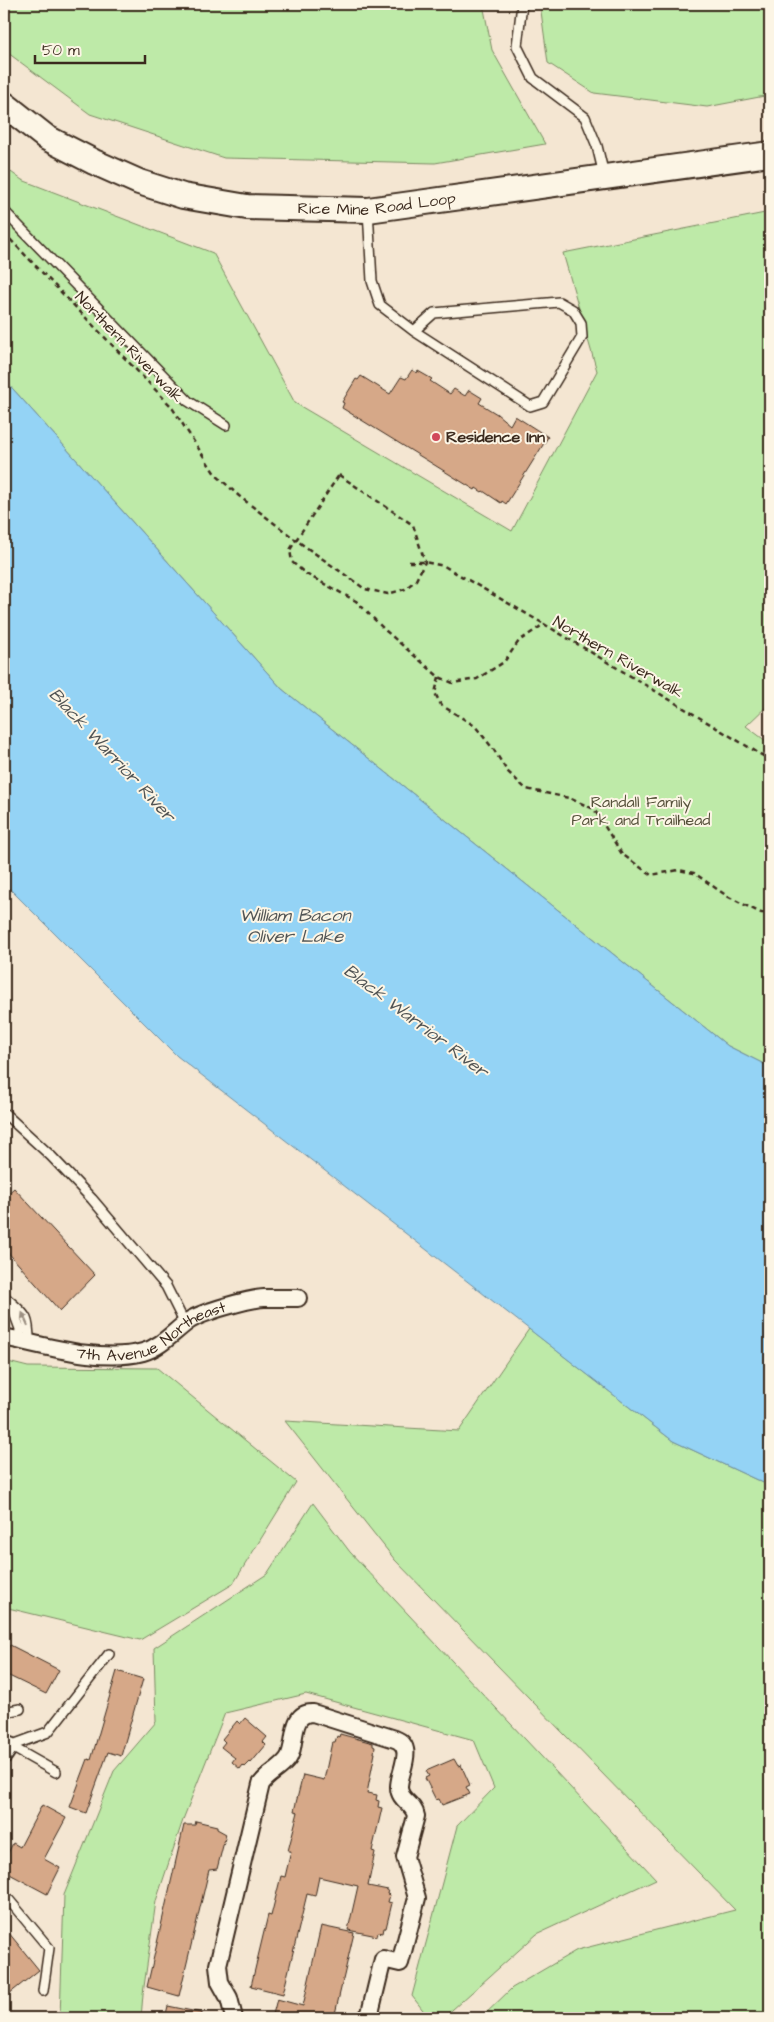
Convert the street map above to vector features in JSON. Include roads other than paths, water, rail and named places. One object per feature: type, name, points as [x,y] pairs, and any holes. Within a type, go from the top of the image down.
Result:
[{"type":"main road","name":"Rice Mine Road Loop","points":[[7,111],[47,138],[139,182],[183,196],[247,206],[368,210],[604,175],[770,154]]},
{"type":"street","name":"7th Avenue Northeast","points":[[17,1340],[94,1354],[129,1355],[146,1352],[154,1348],[191,1319],[209,1312],[261,1298],[298,1298]]},
{"type":"street","points":[[234,2018],[229,1998],[220,1982],[218,1965],[261,1784],[268,1775],[280,1768],[289,1758],[297,1723],[301,1716],[306,1713],[312,1713],[395,1739],[402,1742],[405,1748],[399,1789],[401,1796],[415,1809],[416,1816],[405,1857],[417,1898],[400,1963],[383,1958],[366,2018]]},
{"type":"lane","points":[[522,4],[516,46],[533,78],[584,118],[597,146],[604,175]]},
{"type":"lane","points":[[368,210],[372,281],[380,305],[414,331],[530,406],[543,402],[582,338],[581,323],[573,310],[559,302],[434,314],[414,331]]},
{"type":"lane","points":[[4,211],[188,401],[226,425]]},
{"type":"lane","points":[[4,1113],[51,1156],[98,1206],[166,1286],[185,1324]]},
{"type":"lane","points":[[7,1299],[26,1317],[29,1325],[17,1340]]},
{"type":"lane","points":[[6,1746],[48,1732],[109,1654]]},
{"type":"lane","points":[[4,1712],[20,1709]]},
{"type":"lane","points":[[6,1746],[56,1772]]},
{"type":"lane","points":[[4,1894],[49,1948],[43,1991]]},
{"type":"water","name":"William Bacon Oliver Lake","points":[[4,379],[282,689],[728,1046],[770,1067],[770,1486],[673,1441],[177,1056],[4,883]]},
{"type":"place","name":"Residence Inn","points":[[436,437]]},
{"type":"water label","name":"Black Warrior River","points":[[112,755]]},
{"type":"water label","name":"Black Warrior River","points":[[416,1021]]},
{"type":"park label","name":"Randall Family Park and Trailhead","points":[[641,811]]}]
